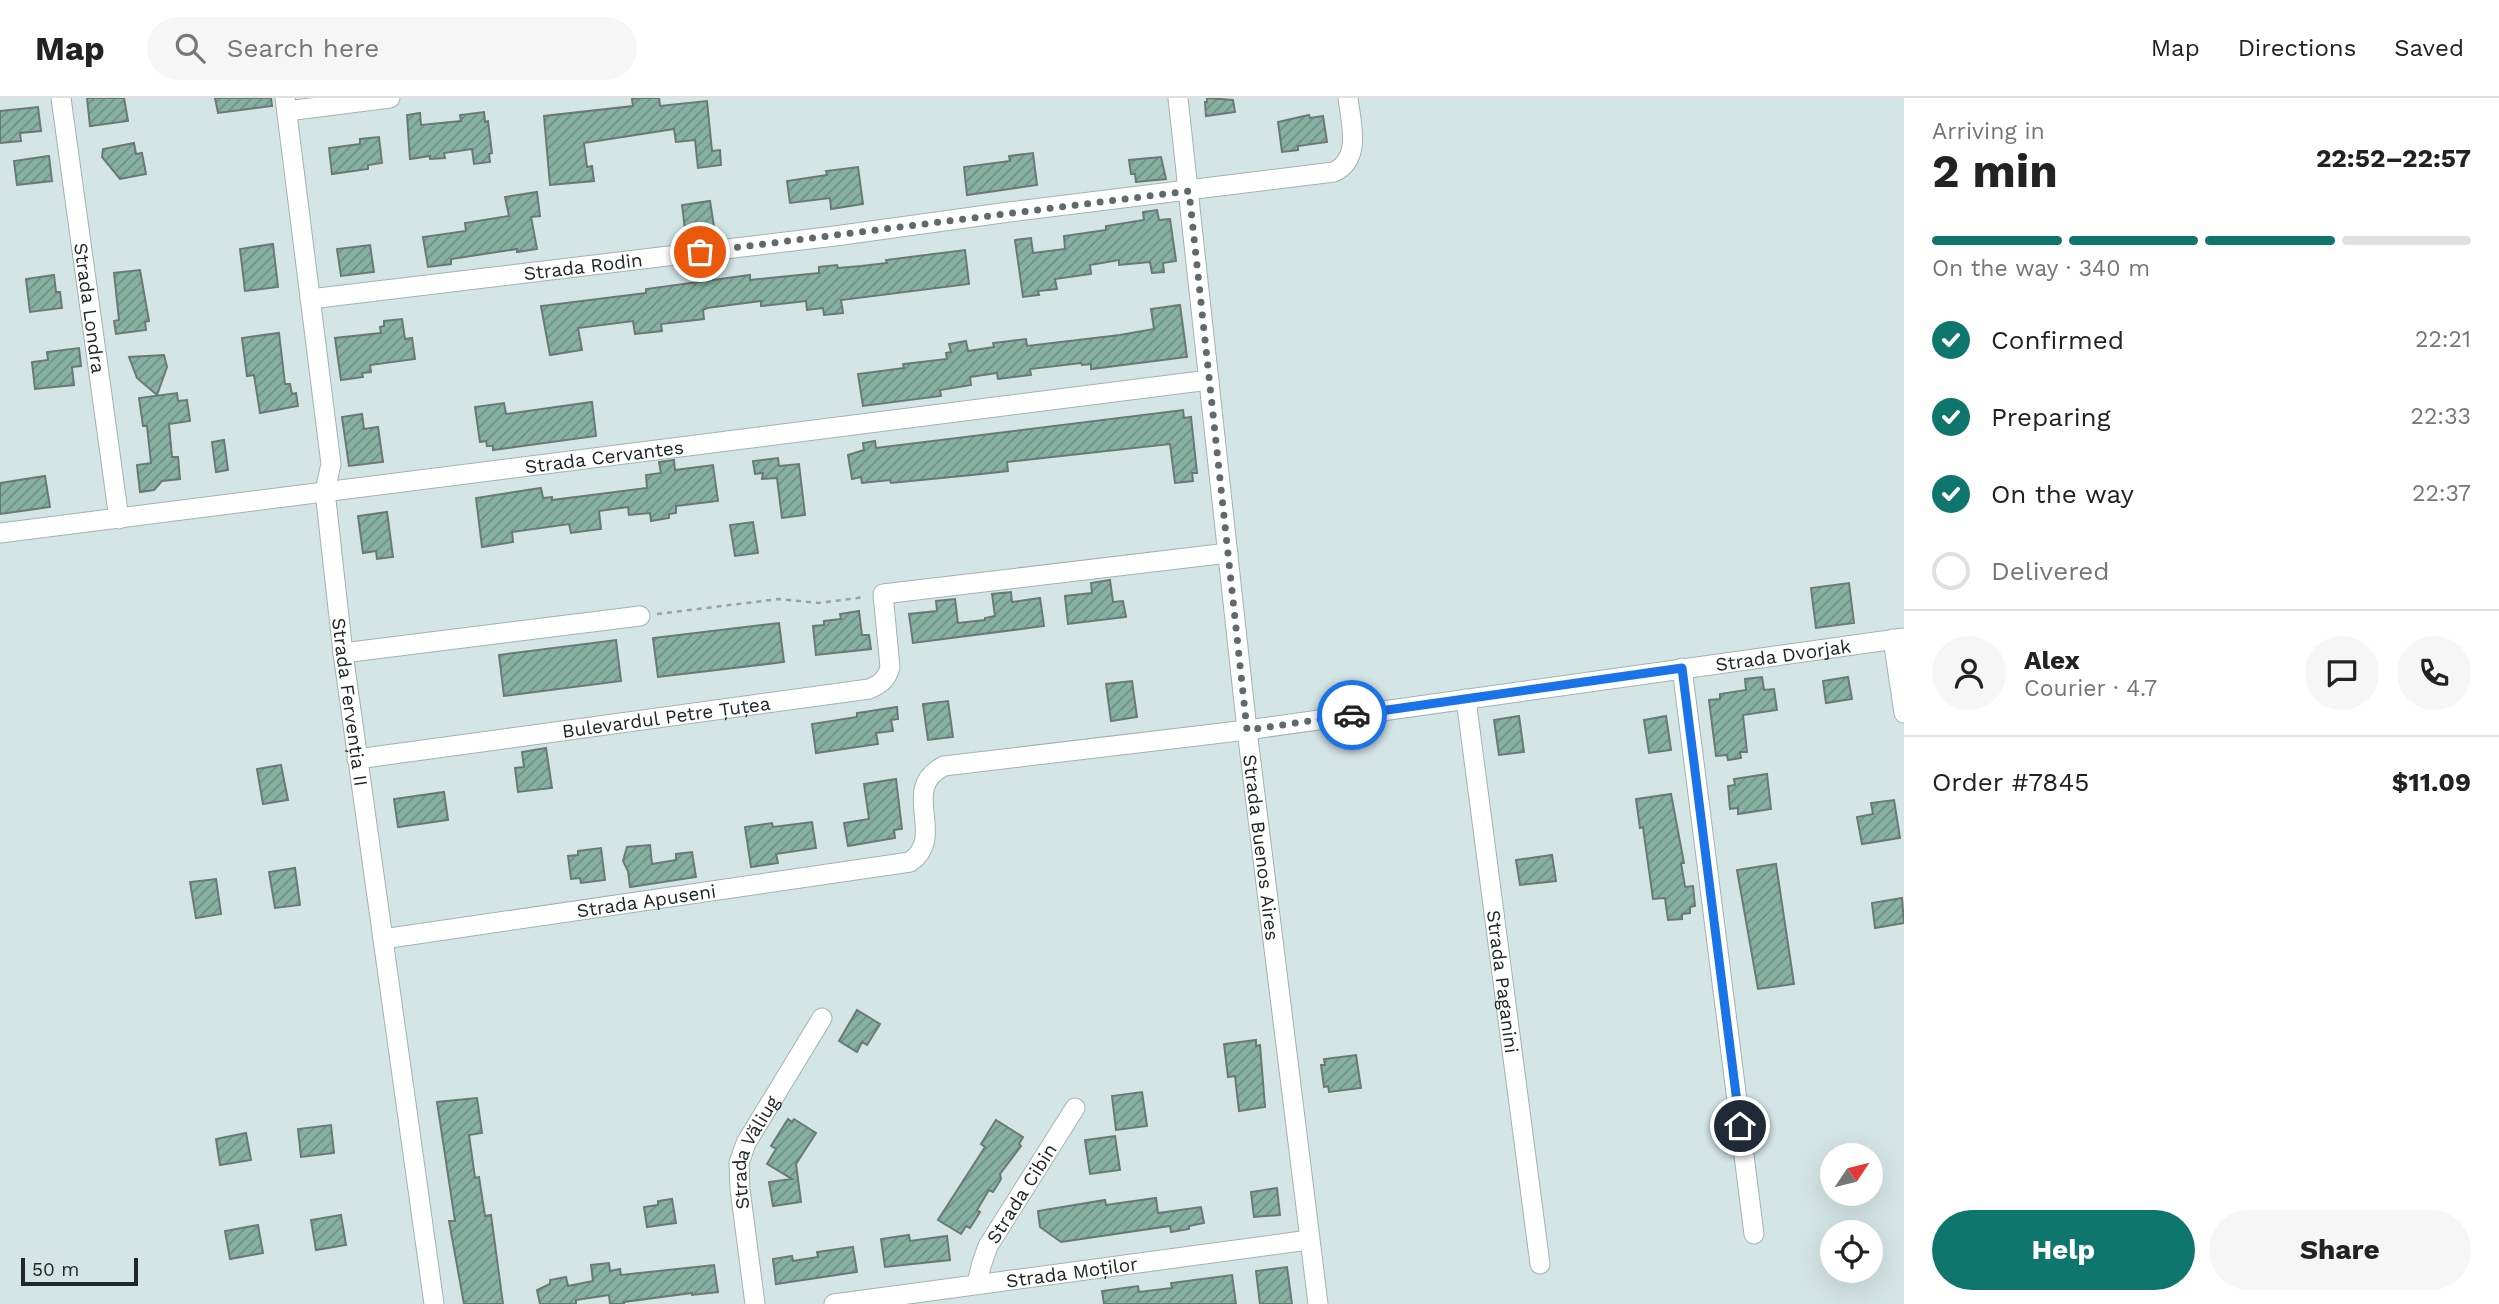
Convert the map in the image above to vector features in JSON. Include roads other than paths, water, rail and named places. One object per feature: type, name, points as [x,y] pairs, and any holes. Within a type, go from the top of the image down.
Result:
[{"type":"street","name":"Strada Londra","points":[[61,98],[119,519]]},
{"type":"street","points":[[286,105],[390,98]]},
{"type":"street","name":"Strada Buenos Aires","points":[[1178,98],[1247,730],[1318,1304]]},
{"type":"street","name":"Strada Rodin","points":[[310,299],[1334,172],[1342,168],[1352,151],[1353,136],[1348,98]]},
{"type":"street","name":"Strada Fervenția II","points":[[286,105],[331,464],[325,491],[357,759],[434,1304]]},
{"type":"street","name":"Strada Cervantes","points":[[0,533],[1209,380]]},
{"type":"street","name":"Bulevardul Petre Țuțea","points":[[357,759],[869,689],[880,685],[888,676],[890,667],[883,594],[1228,553]]},
{"type":"street","points":[[344,653],[640,616]]},
{"type":"street","points":[[1899,639],[1904,713]]},
{"type":"street","name":"Strada Dvorjak","points":[[910,862],[920,855],[925,842],[923,787],[930,772],[944,766],[1247,730],[1899,639]]},
{"type":"street","points":[[1682,668],[1754,1234]]},
{"type":"street","name":"Strada Paganini","points":[[1466,699],[1540,1264]]},
{"type":"street","name":"Strada Apuseni","points":[[383,939],[910,862]]},
{"type":"street","name":"Strada Văliug","points":[[755,1304],[740,1189],[740,1163],[746,1143],[822,1018]]},
{"type":"street","name":"Strada Cibin","points":[[977,1284],[988,1246],[1075,1108]]},
{"type":"street","name":"Strada Moților","points":[[834,1304],[1309,1240]]}]
